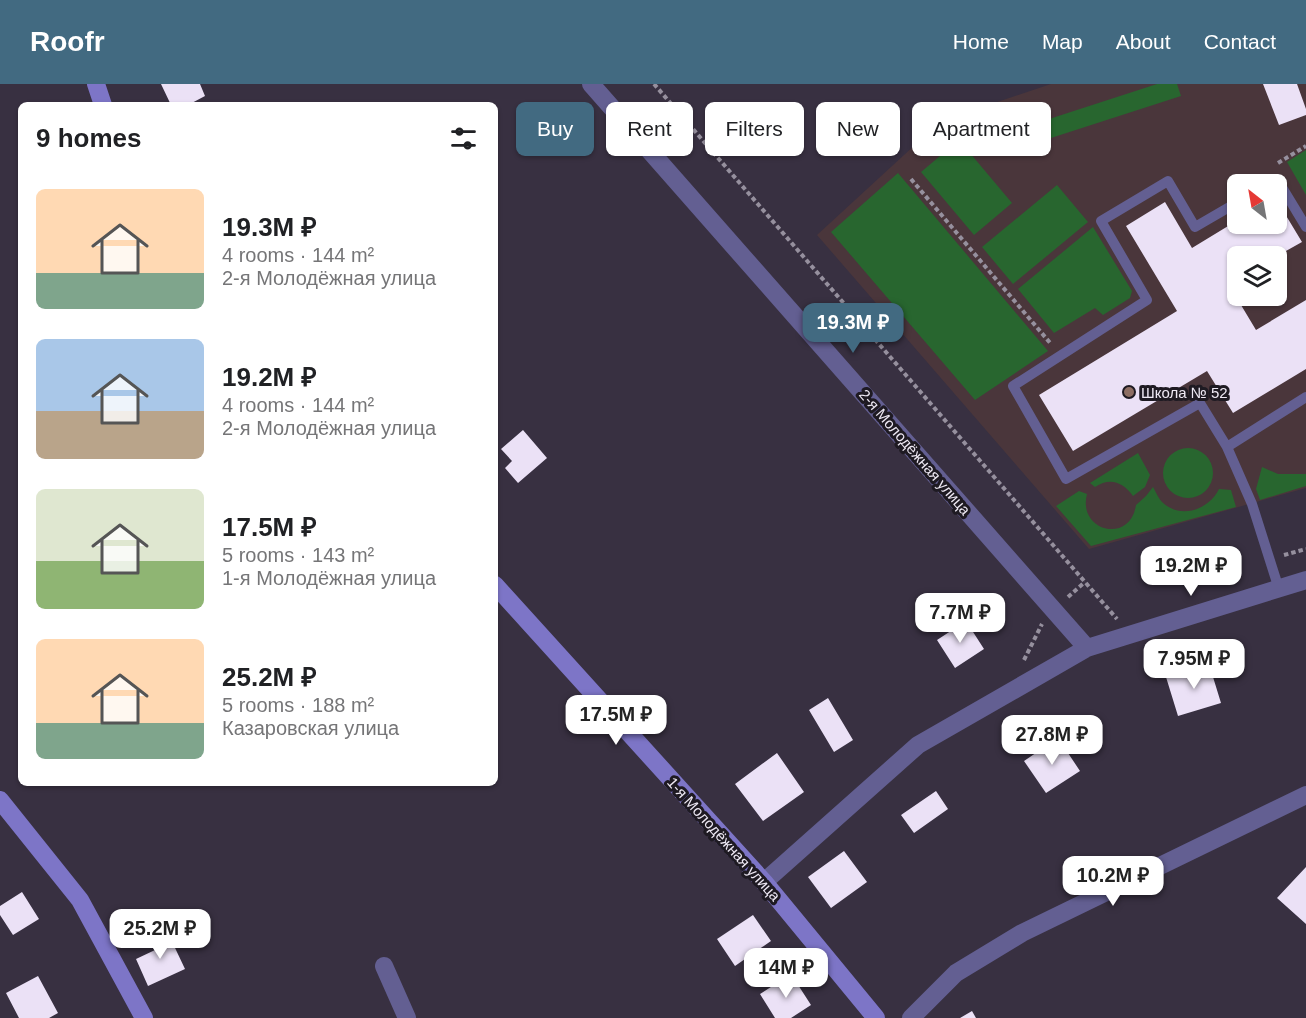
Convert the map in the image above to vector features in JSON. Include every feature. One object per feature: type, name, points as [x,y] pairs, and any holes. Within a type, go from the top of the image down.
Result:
[{"type":"street","points":[[96,84],[102,102]]},
{"type":"street","name":"2-я Молодёжная улица","points":[[591,84],[1087,648]]},
{"type":"street","points":[[764,882],[918,745],[1087,648],[1306,580]]},
{"type":"street","name":"1-я Молодёжная улица","points":[[498,588],[764,882],[876,1018]]},
{"type":"street","points":[[911,1018],[956,973],[1022,933],[1306,795]]},
{"type":"street","points":[[0,800],[80,900],[144,1018]]},
{"type":"street","points":[[384,966],[407,1018]]},
{"type":"lane","points":[[1227,208],[1195,227],[1168,181],[1101,221],[1147,300],[1013,386],[1066,479],[1200,403],[1227,447],[1252,504],[1279,589]]},
{"type":"lane","points":[[1287,196],[1306,227]]},
{"type":"lane","points":[[1227,447],[1306,397]]},
{"type":"path","points":[[654,84],[1119,621]]},
{"type":"path","points":[[910,179],[1057,351]]},
{"type":"shaded area","name":"Школа № 52","points":[[1051,84],[1306,84],[1306,488],[1089,549],[817,235],[912,148],[912,156],[1051,156],[1051,102],[997,102]]},
{"type":"green space","points":[[1157,84],[1177,84],[1181,96],[1051,138],[1051,118]]},
{"type":"green space","points":[[1306,150],[1306,195],[1287,162]]},
{"type":"green space","points":[[940,156],[972,156],[1012,203],[974,235],[921,172]]},
{"type":"green space","points":[[898,173],[1048,351],[975,400],[831,232]]},
{"type":"green space","points":[[1057,185],[1088,222],[1013,284],[982,247]]},
{"type":"green space","points":[[1093,227],[1132,291],[1130,298],[1103,315],[1095,308],[1054,333],[1018,289]]},
{"type":"green space","points":[[1183,448],[1193,448],[1206,455],[1213,468],[1213,478],[1206,491],[1193,498],[1183,498],[1174,494],[1167,487],[1163,478],[1163,468],[1167,459],[1174,452]]},
{"type":"green space","points":[[1138,453],[1150,475],[1145,487],[1133,496],[1125,487],[1116,482],[1106,482],[1095,487],[1090,483]]},
{"type":"green space","points":[[1262,467],[1278,474],[1306,474],[1306,486],[1260,500],[1256,489]]},
{"type":"green space","points":[[1153,487],[1162,502],[1181,511],[1203,506],[1215,496],[1219,489],[1231,490],[1236,507],[1091,546],[1056,506],[1079,491],[1087,494],[1086,507],[1090,517],[1105,528],[1115,529],[1132,518],[1136,505]]},
{"type":"building","points":[[161,84],[200,84],[205,96],[194,102],[170,102]]},
{"type":"building","points":[[1263,84],[1297,84],[1306,115],[1279,125]]},
{"type":"building","name":"Школа № 52","points":[[1165,202],[1192,248],[1227,227],[1227,234],[1287,234],[1287,217],[1302,242],[1287,250],[1287,246],[1227,246],[1227,306],[1242,306],[1256,330],[1306,300],[1306,369],[1233,413],[1207,371],[1073,451],[1039,395],[1177,311],[1126,226]]},
{"type":"building","points":[[523,430],[547,458],[518,483],[505,468],[512,461],[501,449]]},
{"type":"building","points":[[966,621],[984,649],[955,668],[937,640]]},
{"type":"building","points":[[1209,664],[1221,703],[1178,716],[1166,677]]},
{"type":"building","points":[[828,698],[853,740],[834,752],[809,710]]},
{"type":"building","points":[[1058,738],[1080,771],[1046,793],[1024,761]]},
{"type":"building","points":[[777,753],[804,792],[763,821],[735,784]]},
{"type":"building","points":[[936,791],[948,809],[914,833],[901,815]]},
{"type":"building","points":[[844,851],[867,882],[831,908],[808,877]]},
{"type":"building","points":[[1306,867],[1306,924],[1277,898]]},
{"type":"building","points":[[22,892],[39,919],[13,935],[0,915],[0,906]]},
{"type":"building","points":[[753,915],[771,941],[735,966],[717,939]]},
{"type":"building","points":[[167,931],[185,969],[148,986],[136,959],[155,950],[150,939]]},
{"type":"building","points":[[791,974],[811,1005],[791,1018],[775,1018],[760,994]]},
{"type":"building","points":[[38,976],[58,1013],[49,1018],[19,1018],[6,993]]},
{"type":"building","points":[[972,1011],[976,1018],[960,1018]]},
{"type":"place","name":"Школа № 52","points":[[1129,392]]}]
